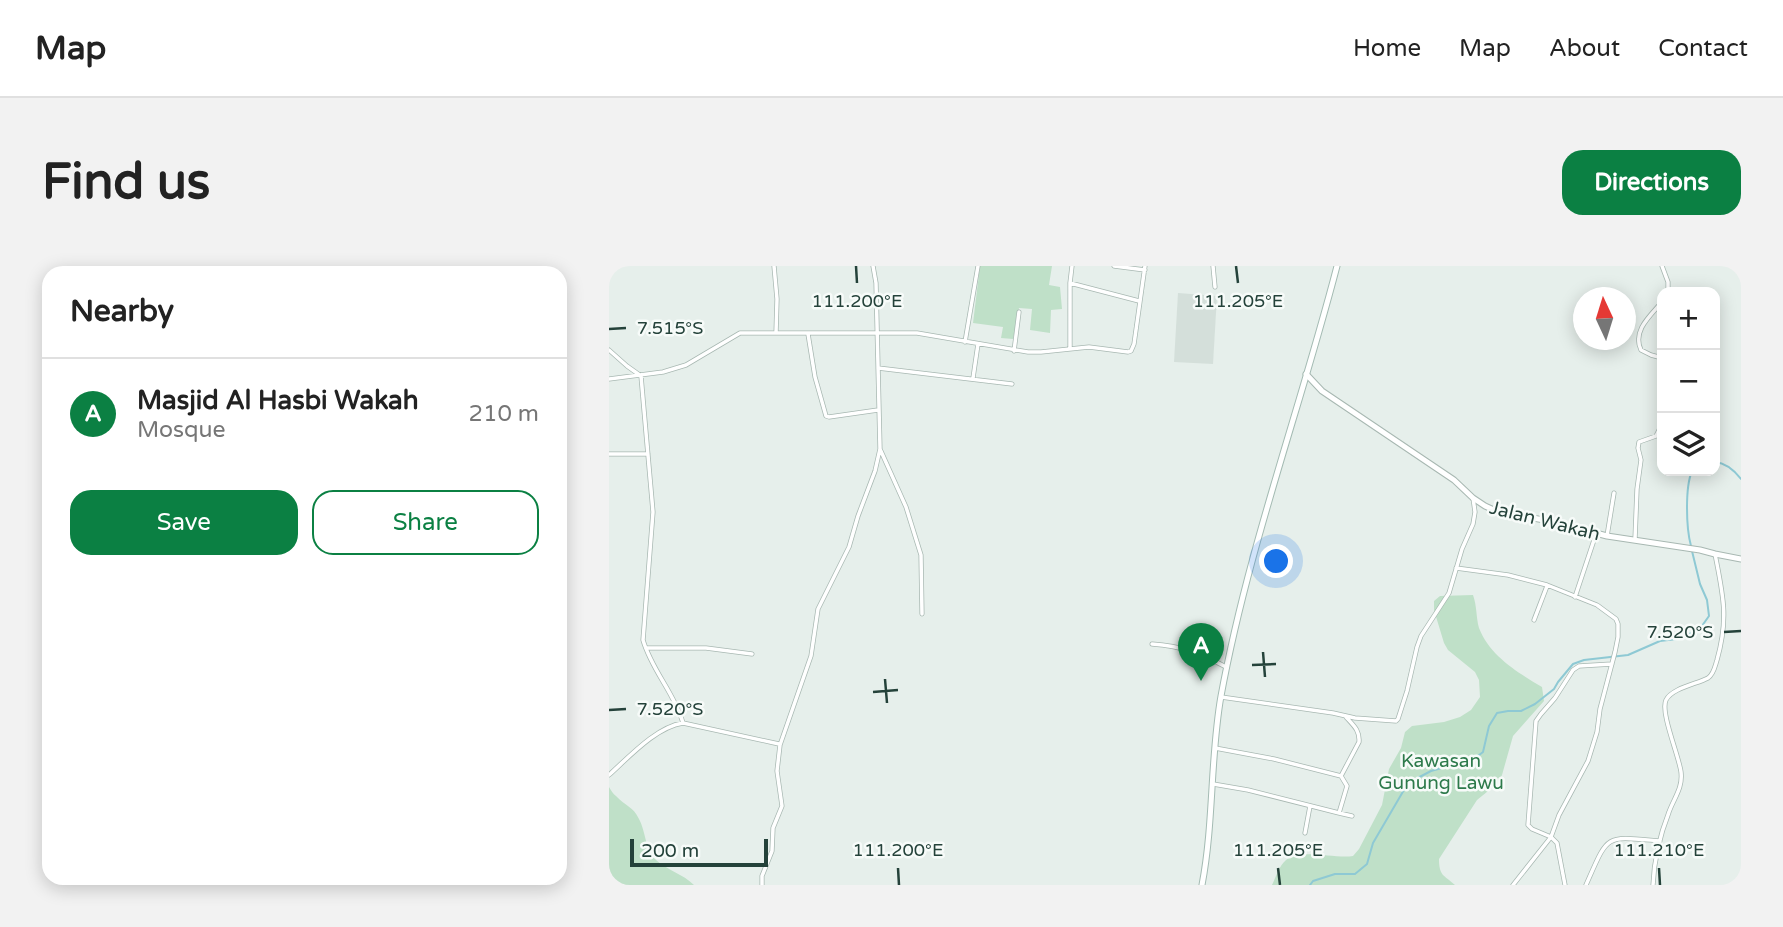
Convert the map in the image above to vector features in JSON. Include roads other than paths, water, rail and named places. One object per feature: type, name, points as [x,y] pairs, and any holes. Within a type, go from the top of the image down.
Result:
[{"type":"main road","points":[[1202,885],[1211,826],[1215,748],[1227,668],[1251,566],[1337,266]]},
{"type":"main road","name":"Jalan Wakah","points":[[1306,374],[1322,391],[1454,480],[1485,506],[1596,534],[1741,559]]},
{"type":"street","points":[[774,266],[776,333]]},
{"type":"street","points":[[762,885],[764,869],[772,851],[773,828],[782,806],[777,771],[780,745],[811,656],[818,609],[849,547],[880,449],[876,284],[873,266]]},
{"type":"street","points":[[965,342],[978,266]]},
{"type":"street","points":[[1070,349],[1072,266]]},
{"type":"street","points":[[609,379],[663,372],[686,365],[740,333],[917,333],[1014,351],[1041,352],[1089,346],[1131,351],[1145,268],[1114,266]]},
{"type":"street","points":[[1213,266],[1215,287]]},
{"type":"street","points":[[1662,266],[1668,287]]},
{"type":"street","points":[[1070,283],[1140,302]]},
{"type":"street","points":[[1657,308],[1638,336],[1641,350],[1657,357]]},
{"type":"street","points":[[1014,351],[1019,312]]},
{"type":"street","points":[[808,334],[815,377],[826,416],[878,410]]},
{"type":"street","points":[[973,378],[978,344]]},
{"type":"street","points":[[609,350],[641,376],[653,512],[643,640],[654,667],[675,701],[683,723]]},
{"type":"street","points":[[878,368],[1012,384]]},
{"type":"street","points":[[1635,542],[1641,460],[1638,445],[1657,434]]},
{"type":"street","points":[[880,449],[903,498],[921,555],[922,614]]},
{"type":"street","points":[[609,454],[648,454]]},
{"type":"street","points":[[1607,536],[1614,493]]},
{"type":"street","points":[[1221,697],[1392,722],[1398,719],[1417,646],[1449,593],[1462,549],[1473,524],[1473,498]]},
{"type":"street","points":[[1575,597],[1596,534]]},
{"type":"street","points":[[1653,885],[1660,841],[1681,782],[1681,771],[1667,721],[1666,699],[1713,673],[1723,639],[1725,605],[1715,555]]},
{"type":"street","points":[[1457,568],[1508,575],[1547,585],[1597,606],[1616,619],[1619,630],[1588,761],[1559,815],[1551,836],[1513,885]]},
{"type":"street","points":[[1534,620],[1547,585]]},
{"type":"street","points":[[1152,644],[1192,650],[1227,668]]},
{"type":"street","points":[[645,648],[706,648],[752,654]]},
{"type":"street","points":[[1565,885],[1557,843],[1551,836],[1529,828],[1527,822],[1536,721],[1573,670],[1579,666],[1612,662]]},
{"type":"street","points":[[1341,776],[1360,738],[1358,731],[1345,716]]},
{"type":"street","points":[[609,775],[657,734],[669,726],[683,723],[780,745]]},
{"type":"street","points":[[1215,748],[1341,776],[1347,786],[1339,813]]},
{"type":"street","points":[[1213,784],[1352,816]]},
{"type":"street","points":[[1305,833],[1310,806]]},
{"type":"street","points":[[1586,885],[1602,850],[1611,840],[1625,838],[1660,841]]},
{"type":"waterway","points":[[1720,463],[1741,479]]},
{"type":"waterway","points":[[1691,476],[1687,508],[1691,546]]},
{"type":"waterway","points":[[1310,885],[1313,881],[1335,874],[1355,874],[1367,864],[1373,843],[1408,783],[1431,771],[1474,759],[1483,752],[1489,726],[1497,713],[1521,711],[1535,704],[1554,689],[1573,664],[1584,660],[1628,655],[1660,641],[1677,639],[1699,630],[1709,616],[1707,600],[1692,551]]},
{"type":"place","name":"Masjid Al Hasbi Wakah","points":[[1201,681]]},
{"type":"park label","name":"Kawasan Gunung Lawu","points":[[1441,771]]}]
